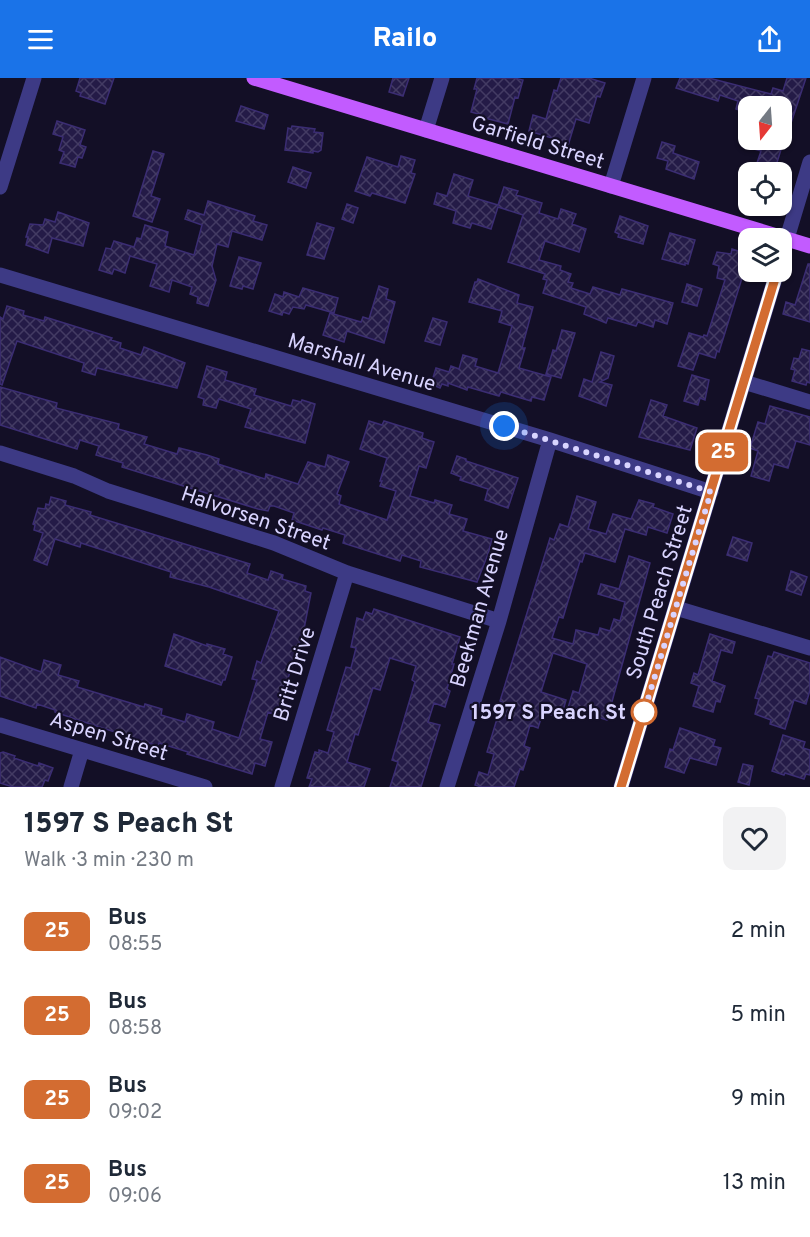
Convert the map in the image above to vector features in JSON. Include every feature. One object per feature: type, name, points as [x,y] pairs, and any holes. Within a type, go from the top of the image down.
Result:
[{"type":"main road","name":"Garfield Street","points":[[254,78],[752,228]]},
{"type":"main road","name":"Garfield Street","points":[[792,240],[810,246]]},
{"type":"street","points":[[0,188],[34,78]]},
{"type":"street","points":[[426,130],[442,78]]},
{"type":"street","points":[[611,186],[644,78]]},
{"type":"street","points":[[789,228],[810,162]]},
{"type":"street","name":"Marshall Avenue","points":[[0,275],[550,440],[711,492]]},
{"type":"street","name":"South Peach Street","points":[[621,787],[774,282]]},
{"type":"street","points":[[744,382],[810,402]]},
{"type":"street","name":"Beekman Avenue","points":[[447,787],[499,621],[550,440]]},
{"type":"street","name":"Halvorsen Street","points":[[0,453],[74,476],[108,491],[274,543],[347,573],[499,621]]},
{"type":"street","name":"Britt Drive","points":[[282,787],[347,573]]},
{"type":"street","points":[[676,608],[810,648]]},
{"type":"street","name":"Aspen Street","points":[[0,725],[205,787]]},
{"type":"street","points":[[70,787],[82,750]]},
{"type":"building","points":[[80,78],[114,78],[105,104],[80,96],[81,93],[76,91]]},
{"type":"building","points":[[393,78],[409,78],[403,96],[389,92]]},
{"type":"building","points":[[477,78],[523,80],[518,98],[515,97],[508,124],[471,112],[477,89],[474,89]]},
{"type":"building","points":[[561,78],[589,78],[605,83],[600,97],[597,96],[589,123],[576,119],[567,149],[551,144],[552,138],[529,131],[533,115],[546,119],[554,90],[557,91]]},
{"type":"building","points":[[680,78],[709,78],[771,94],[773,88],[783,91],[787,78],[806,78],[792,120],[792,96],[738,96],[738,101],[720,95],[718,101],[676,88]]},
{"type":"building","points":[[241,106],[268,115],[264,129],[236,121]]},
{"type":"building","points":[[57,121],[85,130],[80,145],[86,147],[82,158],[78,157],[75,167],[60,163],[64,152],[59,150],[63,137],[53,134]]},
{"type":"building","points":[[292,126],[315,129],[314,132],[323,133],[321,150],[313,151],[313,153],[285,150],[288,128],[291,129]]},
{"type":"building","points":[[662,142],[675,146],[673,153],[699,162],[694,179],[666,169],[668,161],[657,158]]},
{"type":"building","points":[[758,150],[781,150],[777,162],[757,162],[761,151]]},
{"type":"building","points":[[153,151],[164,154],[151,196],[160,199],[152,222],[133,216]]},
{"type":"building","points":[[401,156],[415,160],[411,173],[415,174],[405,203],[372,193],[370,196],[355,191],[367,157],[398,167]]},
{"type":"building","points":[[293,167],[311,173],[306,188],[288,182]]},
{"type":"building","points":[[454,174],[473,180],[468,196],[498,205],[504,187],[518,191],[516,195],[542,203],[539,213],[558,219],[561,209],[576,214],[572,224],[586,229],[579,252],[545,241],[539,260],[561,266],[560,270],[571,274],[568,282],[573,283],[571,288],[590,294],[593,287],[620,295],[622,289],[673,303],[667,324],[655,320],[653,327],[638,322],[636,326],[608,318],[606,323],[584,314],[586,307],[543,293],[547,280],[543,279],[545,274],[508,262],[523,215],[498,207],[491,229],[472,223],[470,228],[453,223],[456,211],[434,204],[437,193],[447,196]]},
{"type":"building","points":[[208,201],[255,216],[253,221],[267,225],[262,240],[232,231],[228,247],[217,244],[212,266],[216,280],[208,306],[197,303],[198,297],[190,294],[192,287],[172,280],[169,292],[150,286],[157,264],[130,256],[125,273],[114,269],[112,274],[99,270],[106,248],[111,249],[114,241],[134,247],[137,238],[141,239],[145,225],[168,232],[165,246],[194,255],[202,225],[185,219],[188,210],[204,215]]},
{"type":"building","points":[[347,204],[358,208],[353,223],[342,219]]},
{"type":"building","points":[[58,212],[89,223],[83,246],[52,238],[48,253],[26,245],[30,224],[43,225],[45,219],[55,222]]},
{"type":"building","points":[[620,216],[648,226],[643,244],[618,237],[619,234],[615,232]]},
{"type":"building","points":[[317,223],[334,228],[324,259],[307,255]]},
{"type":"building","points":[[670,233],[695,240],[688,264],[662,259]]},
{"type":"building","points":[[732,249],[738,251],[738,282],[741,282],[719,352],[717,351],[715,358],[699,353],[693,370],[678,366],[689,333],[707,336],[725,280],[717,278],[719,266],[713,264],[717,252],[731,254]]},
{"type":"building","points":[[239,257],[261,263],[253,289],[230,286]]},
{"type":"building","points":[[808,264],[810,264],[810,322],[783,314],[786,302],[795,305]]},
{"type":"building","points":[[478,279],[519,295],[517,303],[533,307],[519,368],[551,377],[544,400],[532,397],[531,401],[501,392],[499,396],[468,387],[467,390],[448,383],[448,386],[442,384],[440,388],[431,384],[436,368],[449,372],[451,366],[459,369],[463,355],[477,359],[475,366],[498,373],[512,326],[499,322],[502,311],[469,302]]},
{"type":"building","points":[[687,284],[702,289],[697,306],[682,302]]},
{"type":"building","points":[[379,286],[388,289],[386,299],[395,302],[384,343],[347,331],[344,342],[323,335],[330,313],[361,322],[363,317],[369,319]]},
{"type":"building","points":[[303,288],[338,298],[334,313],[306,305],[304,309],[293,307],[289,314],[283,312],[282,315],[269,311],[275,294],[283,297],[284,292],[299,297]]},
{"type":"building","points":[[7,306],[24,311],[23,315],[44,321],[45,317],[112,338],[111,340],[121,343],[120,348],[141,355],[144,347],[185,363],[177,388],[97,368],[95,375],[82,371],[84,363],[17,341],[2,385],[0,384],[0,317],[3,319]]},
{"type":"building","points":[[433,318],[447,322],[440,345],[425,341]]},
{"type":"building","points":[[562,330],[575,333],[561,378],[546,374]]},
{"type":"building","points":[[802,349],[810,351],[810,383],[807,382],[806,385],[792,381],[795,370],[791,369],[794,358],[799,359]]},
{"type":"building","points":[[601,352],[614,356],[608,378],[600,382],[612,385],[606,406],[579,396],[584,379],[592,382]]},
{"type":"building","points":[[207,366],[227,372],[225,380],[256,389],[254,395],[291,406],[293,400],[315,404],[305,443],[245,427],[251,409],[219,399],[216,408],[203,405],[204,399],[198,397]]},
{"type":"building","points":[[692,375],[709,380],[705,400],[700,398],[698,405],[684,401]]},
{"type":"building","points":[[0,387],[57,403],[56,408],[119,424],[118,429],[147,437],[144,444],[177,454],[179,448],[207,455],[219,459],[218,464],[265,479],[266,474],[298,484],[308,462],[325,467],[328,455],[349,462],[337,494],[341,496],[339,504],[387,520],[396,491],[380,486],[387,458],[360,449],[369,421],[382,425],[384,421],[423,433],[422,438],[434,442],[426,468],[419,466],[410,496],[434,503],[435,500],[452,505],[449,514],[467,519],[463,531],[492,539],[488,554],[477,582],[420,567],[421,561],[402,555],[400,561],[343,543],[345,535],[292,520],[294,513],[274,506],[270,506],[268,511],[258,509],[122,467],[123,463],[96,455],[99,446],[80,440],[77,449],[0,425]]},
{"type":"building","points":[[651,400],[667,405],[663,416],[697,428],[690,450],[639,437]]},
{"type":"building","points":[[770,406],[810,417],[810,445],[796,441],[788,468],[774,464],[769,481],[751,476],[758,451],[750,448],[758,422],[765,424]]},
{"type":"building","points":[[457,456],[518,478],[508,508],[485,500],[488,489],[460,480],[461,477],[451,473]]},
{"type":"building","points":[[577,496],[596,502],[588,529],[606,534],[613,514],[631,519],[639,500],[654,504],[653,507],[673,514],[667,533],[648,527],[646,535],[625,529],[615,562],[585,553],[582,562],[580,561],[563,618],[559,617],[552,638],[573,644],[576,630],[598,635],[600,628],[610,631],[614,619],[620,621],[625,602],[598,594],[601,584],[619,589],[629,556],[650,563],[607,720],[568,708],[573,691],[579,693],[587,664],[553,653],[541,692],[566,700],[561,718],[543,712],[538,728],[530,725],[524,746],[530,748],[523,770],[520,769],[514,787],[475,785],[479,772],[488,775],[494,754],[487,752],[502,702],[500,701],[550,538],[554,540],[560,524],[568,527]]},
{"type":"building","points":[[51,497],[66,501],[65,505],[91,512],[90,515],[250,564],[247,573],[268,580],[271,571],[283,575],[282,579],[306,586],[305,591],[311,593],[304,629],[276,715],[268,712],[260,739],[272,742],[265,766],[255,763],[252,774],[187,754],[188,752],[159,743],[158,746],[75,719],[37,704],[36,708],[0,696],[0,657],[41,672],[44,660],[61,665],[58,675],[79,681],[77,687],[144,707],[145,704],[162,709],[161,715],[185,722],[187,714],[214,722],[212,729],[239,738],[257,680],[252,679],[257,661],[261,663],[279,611],[209,587],[170,577],[171,572],[81,543],[80,547],[55,539],[47,565],[34,560],[43,533],[34,530],[35,525],[33,524],[38,508],[45,509]]},
{"type":"building","points":[[733,537],[752,543],[747,561],[727,555]]},
{"type":"building","points":[[791,571],[807,577],[801,595],[786,590]]},
{"type":"building","points":[[374,609],[460,637],[452,664],[454,664],[447,689],[450,691],[445,707],[434,703],[428,722],[440,725],[421,787],[390,787],[398,762],[392,760],[415,682],[412,680],[416,666],[390,658],[380,690],[373,688],[347,762],[370,769],[364,787],[309,787],[312,779],[307,778],[315,752],[319,753],[319,750],[328,753],[334,732],[327,730],[346,667],[351,668],[356,648],[351,647],[357,618],[363,620],[366,612],[372,614]]},
{"type":"building","points":[[174,634],[207,646],[207,644],[225,649],[223,654],[232,657],[225,680],[221,685],[165,666]]},
{"type":"building","points":[[710,634],[735,642],[732,653],[721,650],[712,681],[725,686],[720,702],[716,701],[713,712],[693,706],[699,686],[691,683],[694,673],[698,675]]},
{"type":"building","points":[[774,652],[810,663],[810,690],[806,704],[794,700],[785,729],[770,724],[771,720],[755,714],[759,699],[755,698],[768,656],[772,657]]},
{"type":"building","points":[[680,728],[715,740],[713,746],[721,748],[716,765],[690,758],[684,773],[665,767]]},
{"type":"building","points":[[783,735],[805,742],[803,748],[810,750],[810,775],[806,774],[804,779],[772,771]]},
{"type":"building","points":[[3,752],[38,766],[39,763],[53,768],[48,781],[45,780],[42,787],[13,787],[0,783],[0,753]]},
{"type":"building","points":[[743,764],[753,766],[749,785],[738,782]]},
{"type":"bus line","name":"25","points":[[621,787],[774,282]]},
{"type":"place","name":"1597 S Peach St","points":[[644,712]]},
{"type":"route","points":[[504,426],[711,492],[644,712]]}]
